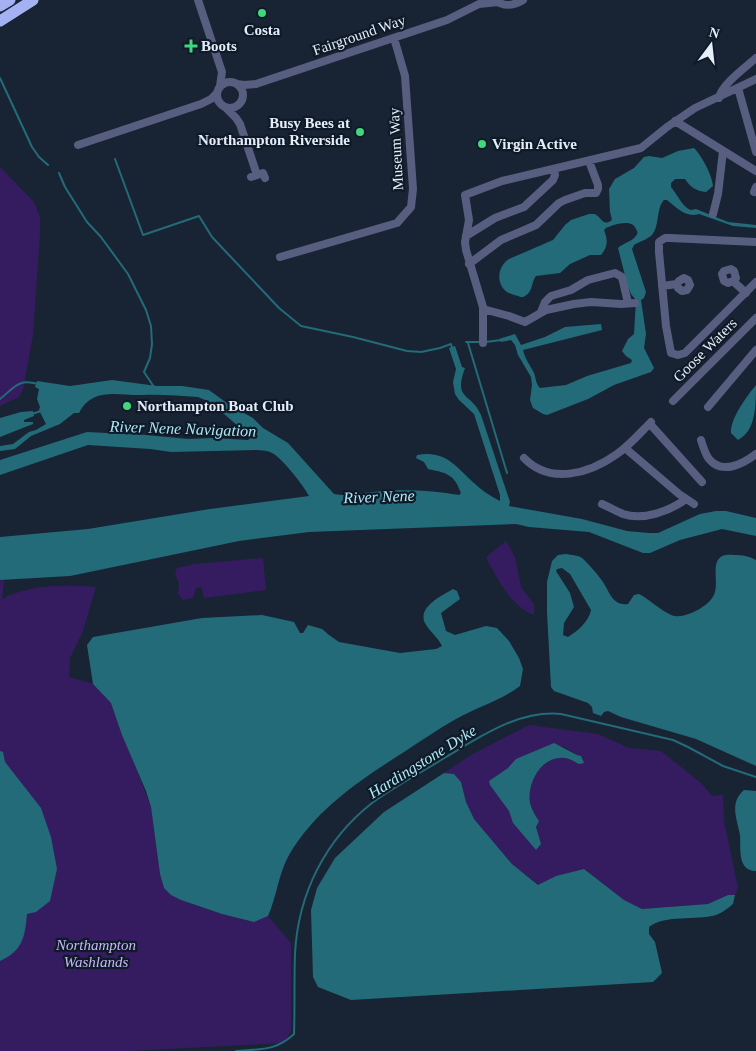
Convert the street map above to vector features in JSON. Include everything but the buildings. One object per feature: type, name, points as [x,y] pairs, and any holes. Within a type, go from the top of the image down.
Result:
[{"type":"highway","points":[[0,6],[10,0]]},
{"type":"highway","points":[[0,21],[33,0]]},
{"type":"street","points":[[198,0],[222,72],[241,89],[240,124],[254,176],[263,173],[265,178]]},
{"type":"street","points":[[469,8],[477,0]]},
{"type":"street","points":[[469,8],[496,1],[511,5],[523,0]]},
{"type":"street","name":"Fairground Way","points":[[256,84],[447,20],[469,8]]},
{"type":"street","name":"Museum Way","points":[[280,257],[397,223],[411,207],[413,189],[405,76],[394,38]]},
{"type":"street","points":[[719,98],[725,86],[756,58]]},
{"type":"street","points":[[222,72],[216,97],[240,124]]},
{"type":"street","points":[[483,342],[483,309],[466,250],[469,220],[465,195],[502,181],[641,148],[695,108],[756,79]]},
{"type":"street","points":[[78,145],[201,104],[210,99],[218,89],[228,82],[256,84]]},
{"type":"street","points":[[201,104],[235,107],[248,90],[256,84]]},
{"type":"street","points":[[738,88],[756,152]]},
{"type":"street","points":[[675,122],[756,171]]},
{"type":"street","points":[[713,214],[718,194],[723,150]]},
{"type":"street","points":[[469,264],[501,240],[536,225],[559,203],[585,193],[596,193],[598,185],[589,161]]},
{"type":"street","points":[[466,236],[495,218],[526,205],[553,180],[555,175],[554,169]]},
{"type":"street","points":[[756,242],[670,238],[661,240],[658,246],[669,350],[671,353],[678,355],[685,352],[756,282]]},
{"type":"street","points":[[483,309],[525,322],[541,312],[552,308],[585,302],[632,303],[622,277],[615,273],[588,280],[571,290],[551,296],[545,302],[541,312]]},
{"type":"street","points":[[733,281],[746,293]]},
{"type":"street","points":[[662,286],[677,284]]},
{"type":"street","name":"Goose Waters","points":[[673,401],[756,318]]},
{"type":"street","points":[[708,407],[756,350]]},
{"type":"street","points":[[524,458],[528,463],[545,473],[560,475],[580,472],[608,460],[625,448],[650,423],[702,482]]},
{"type":"street","points":[[701,440],[710,460],[721,466],[738,466],[756,454]]},
{"type":"street","points":[[625,448],[694,504]]},
{"type":"street","points":[[602,504],[624,514],[639,516],[674,508],[686,499]]},
{"type":"green space","points":[[0,167],[34,202],[40,217],[40,233],[33,335],[23,389],[19,397],[0,406]]},
{"type":"green space","points":[[506,541],[515,557],[521,587],[534,604],[534,615],[526,611],[511,598],[486,557]]},
{"type":"green space","points":[[263,558],[266,590],[204,598],[201,587],[196,588],[193,598],[183,600],[178,594],[179,583],[175,574],[177,568],[195,564]]},
{"type":"green space","name":"Northampton Washlands","points":[[0,580],[4,581],[2,599],[36,588],[60,586],[96,587],[83,631],[70,658],[69,677],[93,684],[111,703],[151,807],[160,874],[164,888],[192,904],[222,914],[253,922],[268,916],[291,943],[291,1031],[287,1038],[280,1043],[130,1051],[0,1051]]},
{"type":"green space","points":[[529,725],[598,734],[629,748],[661,751],[701,783],[712,796],[723,795],[724,821],[738,888],[735,895],[728,895],[708,904],[642,909],[624,900],[584,869],[556,876],[539,885],[512,864],[474,819],[466,802],[461,782],[454,774],[444,773],[471,755]],"holes":[[[563,746],[581,756],[583,762],[579,764],[570,759],[553,759],[540,768],[536,774],[530,789],[530,803],[539,821],[536,827],[541,844],[536,850],[513,823],[509,811],[489,781],[509,768]]]},
{"type":"water","points":[[694,148],[706,166],[713,186],[706,192],[699,191],[685,179],[675,179],[671,183],[671,187],[683,204],[691,210],[696,209],[728,222],[756,225],[756,228],[733,226],[699,214],[690,215],[664,200],[660,207],[652,235],[634,245],[632,249],[646,292],[641,300],[646,334],[644,348],[654,368],[651,372],[614,385],[588,399],[547,415],[543,414],[533,408],[530,400],[531,377],[518,355],[515,345],[511,340],[501,342],[499,339],[515,334],[521,345],[545,337],[565,327],[601,324],[602,330],[523,350],[540,388],[566,385],[587,376],[631,363],[632,360],[622,351],[628,339],[634,334],[636,300],[628,287],[618,248],[633,239],[637,235],[637,231],[634,226],[627,223],[606,228],[604,230],[607,240],[606,246],[601,255],[590,255],[570,264],[560,273],[536,276],[528,294],[523,297],[509,293],[503,288],[499,279],[502,266],[509,259],[553,240],[571,220],[595,214],[605,222],[609,222],[612,220],[609,189],[615,179],[634,168],[644,157],[662,158],[678,151]]},
{"type":"water","name":"River Nene","points":[[455,346],[462,367],[465,368],[461,386],[462,391],[481,415],[510,502],[509,506],[582,519],[627,531],[649,533],[658,533],[700,514],[726,511],[756,518],[756,536],[722,529],[680,540],[650,553],[643,553],[589,532],[529,527],[516,524],[309,532],[239,541],[70,576],[0,580],[0,537],[88,529],[210,509],[309,496],[297,478],[280,459],[270,452],[258,450],[171,452],[88,445],[0,475],[0,460],[87,432],[188,439],[248,440],[251,437],[210,402],[198,397],[107,394],[92,399],[79,413],[74,413],[60,424],[31,436],[15,449],[0,451],[0,446],[13,444],[29,432],[46,424],[39,410],[40,407],[37,399],[39,389],[35,387],[37,381],[70,386],[112,380],[209,390],[288,443],[334,494],[348,495],[405,490],[459,495],[461,493],[456,482],[449,475],[428,469],[424,462],[416,458],[417,455],[427,454],[443,457],[489,495],[500,501],[500,495],[474,414],[455,394],[453,382],[456,369],[449,348]]},
{"type":"water","points":[[756,385],[752,424],[744,436],[738,440],[731,433],[731,427],[744,401]]},
{"type":"water","points":[[33,411],[34,416],[24,420],[24,422],[33,422],[33,424],[0,437],[0,418],[21,412]]},
{"type":"water","points":[[566,554],[582,558],[601,579],[615,601],[628,604],[634,595],[639,594],[667,613],[675,616],[686,615],[698,610],[713,597],[716,586],[717,561],[720,557],[740,555],[756,560],[756,766],[696,739],[621,717],[608,711],[604,712],[601,716],[593,713],[592,707],[588,703],[554,691],[551,687],[547,582],[552,561],[558,555]],"holes":[[[562,568],[570,574],[591,610],[588,618],[576,632],[568,637],[563,635],[564,623],[574,607],[570,593],[556,571]]]},
{"type":"water","points":[[453,589],[457,591],[460,599],[441,613],[446,631],[455,635],[486,626],[497,628],[509,641],[519,658],[523,669],[520,686],[505,696],[464,715],[436,731],[371,773],[340,797],[312,823],[289,855],[282,870],[268,916],[254,922],[222,914],[171,895],[164,888],[160,874],[151,807],[146,791],[122,735],[111,703],[93,684],[87,645],[93,637],[202,618],[262,615],[294,622],[300,633],[303,633],[308,625],[322,629],[339,642],[400,653],[436,649],[442,646],[425,623],[423,617],[432,602]]},
{"type":"water","points":[[554,743],[581,756],[584,763],[579,764],[565,758],[553,759],[540,768],[536,774],[530,789],[530,803],[539,821],[536,827],[541,844],[536,850],[513,823],[509,811],[489,781],[508,768],[516,759]]},
{"type":"water","points":[[0,751],[3,752],[5,762],[41,808],[51,837],[57,869],[50,901],[36,912],[27,914],[24,936],[18,948],[14,953],[0,961]]},
{"type":"water","points":[[444,773],[454,774],[461,782],[466,802],[474,819],[512,864],[538,885],[556,876],[584,869],[624,900],[642,909],[708,904],[728,895],[735,895],[733,904],[716,915],[664,920],[649,927],[649,934],[655,942],[662,973],[653,982],[351,1000],[318,987],[313,977],[311,910],[317,888],[335,858],[384,812]]},
{"type":"water","points":[[744,790],[756,791],[756,871],[746,867],[740,852],[740,835],[735,806],[739,795]]},
{"type":"waterway","points":[[0,78],[32,147],[48,165]]},
{"type":"waterway","points":[[115,159],[143,235],[199,216],[212,237],[279,308],[301,326],[407,351],[421,352],[451,344],[452,348]]},
{"type":"waterway","points":[[59,173],[65,187],[87,222],[101,237],[128,274],[146,310],[151,326],[152,344],[150,358],[144,372],[154,387]]},
{"type":"waterway","points":[[486,342],[501,340]]},
{"type":"waterway","points":[[466,342],[481,342]]},
{"type":"waterway","points":[[468,343],[507,473]]},
{"type":"waterway","points":[[0,399],[21,383],[31,382],[38,384]]},
{"type":"waterway","points":[[32,414],[41,411]]},
{"type":"waterway","name":"Hardingstone Dyke","points":[[236,1051],[268,1048],[281,1044],[294,1034],[295,954],[302,910],[317,870],[341,834],[372,803],[487,733],[515,720],[530,716],[561,714],[673,740],[723,766],[756,777]]},
{"type":"place","name":"Costa","points":[[262,13]]},
{"type":"place","name":"Boots","points":[[191,46]]},
{"type":"place","name":"Busy Bees at Northampton Riverside","points":[[360,132]]},
{"type":"place","name":"Virgin Active","points":[[482,144]]},
{"type":"place","name":"Northampton Boat Club","points":[[127,406]]},
{"type":"water label","name":"River Nene Navigation","points":[[183,428]]}]
